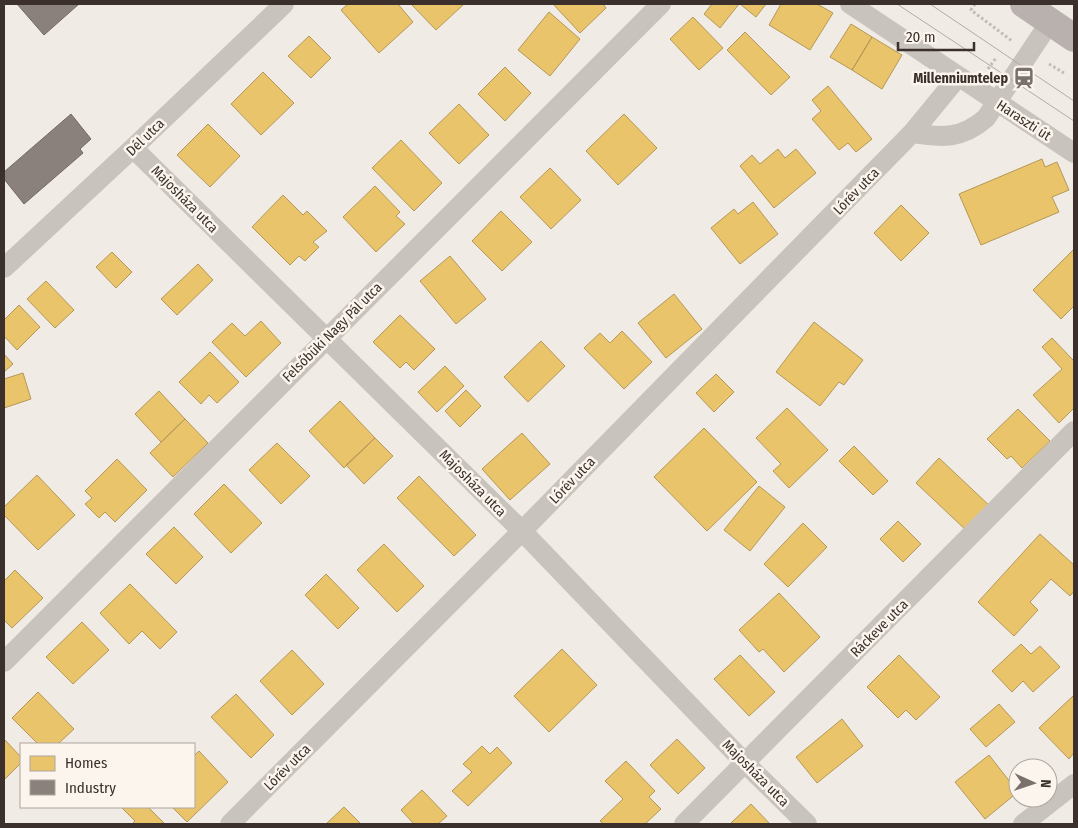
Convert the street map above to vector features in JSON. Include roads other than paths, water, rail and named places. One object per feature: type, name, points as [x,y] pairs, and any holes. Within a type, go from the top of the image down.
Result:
[{"type":"main road","points":[[1024,4],[1074,38]]},
{"type":"street","name":"Dél utca","points":[[4,268],[284,4]]},
{"type":"street","name":"Felsőbüki Nagy Pál utca","points":[[4,662],[661,4]]},
{"type":"street","name":"Haraszti út","points":[[850,4],[1074,153]]},
{"type":"street","points":[[912,133],[938,138],[960,134],[975,127],[986,118],[1050,22]]},
{"type":"street","name":"Lórév utca","points":[[230,824],[522,531],[912,133],[958,77]]},
{"type":"street","name":"Majosháza utca","points":[[133,148],[522,531],[745,763],[807,824]]},
{"type":"street","name":"Ráckeve utca","points":[[684,824],[1074,431]]},
{"type":"street","points":[[1023,824],[1074,784]]},
{"type":"tram line","points":[[897,4],[1074,121]]},
{"type":"tram line","points":[[930,4],[1074,101]]},
{"type":"place","name":"Millenniumtelep","points":[[1024,78]]}]
